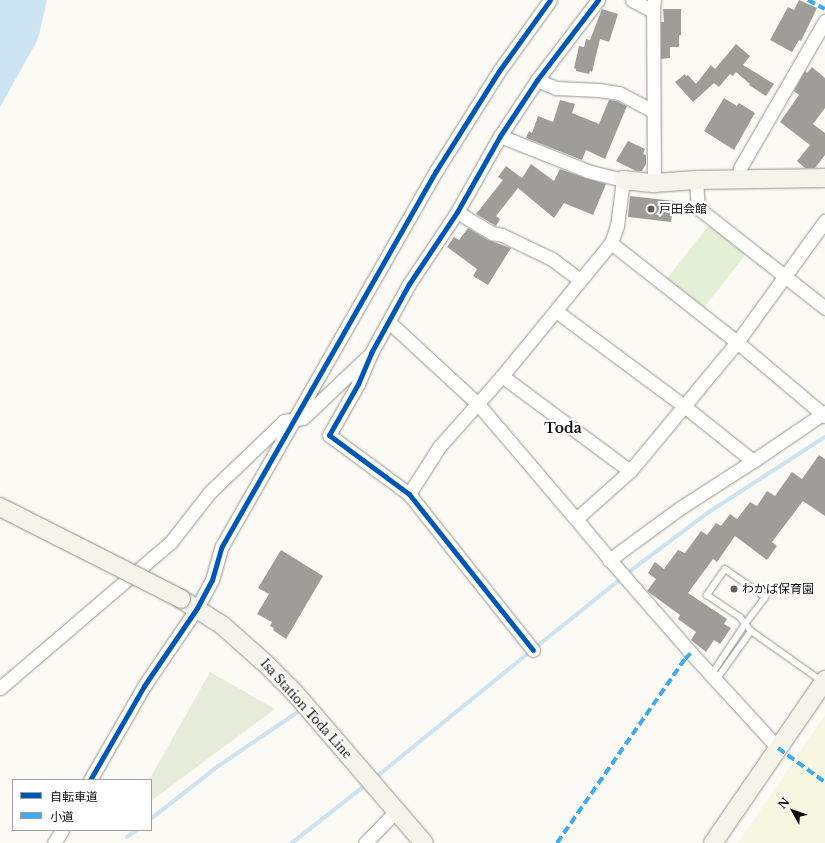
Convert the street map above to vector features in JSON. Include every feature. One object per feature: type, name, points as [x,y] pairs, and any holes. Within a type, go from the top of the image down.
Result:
[{"type":"main road","points":[[623,180],[654,183],[696,180],[825,178]]},
{"type":"main road","name":"Isa Station Toda Line","points":[[0,507],[181,599],[222,624],[294,692],[424,843]]},
{"type":"main road","points":[[713,843],[824,681]]},
{"type":"street","points":[[91,779],[144,686],[197,608],[212,580],[222,546],[436,171],[498,71],[550,0]]},
{"type":"street","points":[[533,650],[409,494],[329,434],[358,384],[371,353],[409,284],[457,212],[500,136],[537,80],[598,0]]},
{"type":"street","points":[[632,0],[653,6],[654,183]]},
{"type":"street","points":[[739,180],[740,168],[825,21]]},
{"type":"street","points":[[537,80],[556,88],[599,90],[619,93],[654,111]]},
{"type":"street","points":[[409,494],[439,447],[478,404],[556,312],[611,243],[617,226],[623,180],[588,171],[500,136]]},
{"type":"street","points":[[696,180],[698,208],[825,308]]},
{"type":"street","points":[[457,212],[492,233],[502,234],[552,259],[580,280]]},
{"type":"street","points":[[576,519],[630,471],[737,342],[825,221]]},
{"type":"street","points":[[611,243],[737,342],[824,413],[680,508],[612,564]]},
{"type":"street","points":[[556,312],[684,406],[753,461]]},
{"type":"street","points":[[389,322],[478,404],[576,519],[612,564],[778,748]]},
{"type":"street","points":[[0,688],[170,543],[210,492],[284,421],[292,421],[303,418],[371,353]]},
{"type":"street","points":[[502,376],[630,471]]},
{"type":"street","points":[[365,843],[396,811]]},
{"type":"street","points":[[54,843],[61,831]]},
{"type":"lane","points":[[713,677],[745,624],[765,597],[725,569],[707,595],[740,617],[745,624],[751,631],[824,681]]},
{"type":"lane","points":[[713,677],[751,631]]},
{"type":"green space","points":[[709,225],[746,254],[703,309],[666,280]]},
{"type":"green space","points":[[210,672],[275,709],[152,800],[152,779],[150,779]]},
{"type":"green space","points":[[825,715],[825,843],[738,843]]},
{"type":"water","points":[[0,0],[47,0],[38,39],[0,107]]},
{"type":"building","points":[[799,0],[817,8],[801,41],[799,40],[792,52],[770,40],[788,7],[794,10]]},
{"type":"building","points":[[602,9],[618,14],[609,42],[600,39],[592,72],[590,71],[589,74],[576,71],[574,68],[579,46],[584,47],[586,39],[590,40]]},
{"type":"building","points":[[663,9],[681,9],[681,35],[679,35],[679,47],[670,47],[670,58],[661,59],[661,22],[664,22]]},
{"type":"building","points":[[736,44],[750,56],[743,65],[774,84],[766,96],[749,85],[750,84],[736,72],[733,76],[730,74],[719,87],[714,83],[693,102],[675,82],[685,74],[686,76],[688,75],[696,84],[711,65],[715,69]]},
{"type":"building","points":[[812,67],[825,78],[825,108],[813,124],[825,133],[825,155],[815,168],[805,168],[797,161],[810,145],[780,122],[799,95],[794,91],[805,71],[807,73]]},
{"type":"building","points":[[724,98],[737,106],[739,103],[755,113],[734,150],[704,131]]},
{"type":"building","points":[[560,100],[575,104],[572,113],[599,124],[609,100],[616,101],[627,106],[605,159],[586,150],[582,160],[526,138],[529,131],[532,133],[538,116],[553,122]]},
{"type":"building","points":[[628,141],[645,149],[643,154],[646,155],[646,164],[642,171],[636,171],[616,161]]},
{"type":"building","points":[[531,164],[554,181],[560,169],[606,184],[593,215],[564,203],[554,218],[518,188],[496,216],[500,219],[496,226],[476,214],[503,180],[498,177],[506,166],[522,178]]},
{"type":"building","name":"戸田会館","points":[[630,196],[674,201],[671,222],[628,217]]},
{"type":"building","points":[[468,228],[488,240],[511,248],[488,285],[473,276],[477,269],[447,247],[454,237],[459,240]]},
{"type":"building","points":[[819,455],[825,459],[825,516],[803,501],[772,542],[777,546],[767,560],[735,536],[717,562],[713,559],[688,593],[727,619],[724,624],[731,628],[720,644],[714,640],[706,652],[691,640],[696,632],[678,619],[680,615],[647,591],[656,579],[648,573],[655,562],[664,569],[678,550],[685,553],[701,531],[707,535],[716,523],[721,526],[730,514],[737,519],[750,502],[757,506],[767,491],[775,496],[792,472],[802,479]]},
{"type":"building","points":[[281,550],[323,576],[286,639],[273,630],[274,628],[270,626],[272,622],[257,614],[269,594],[258,588]]},
{"type":"waterway","points":[[535,648],[637,566],[709,512],[825,437]]},
{"type":"waterway","points":[[375,778],[530,652]]},
{"type":"waterway","points":[[152,818],[217,767],[298,712]]},
{"type":"waterway","points":[[292,843],[367,784]]},
{"type":"waterway","points":[[127,837],[136,831]]},
{"type":"marked path","points":[[808,0],[825,9]]},
{"type":"marked path","points":[[557,843],[685,659],[691,653]]},
{"type":"marked path","points":[[778,748],[825,782]]},
{"type":"cycle path","points":[[91,779],[144,686],[197,608],[212,580],[222,546],[436,171],[499,71],[550,0]]},
{"type":"cycle path","points":[[533,650],[409,494],[329,435],[358,384],[371,353],[409,284],[457,212],[500,136],[537,80],[598,0]]},
{"type":"place","name":"戸田会館","points":[[651,209]]},
{"type":"place","name":"わかば保育園","points":[[734,589]]},
{"type":"district","name":"Toda","points":[[563,428]]}]
